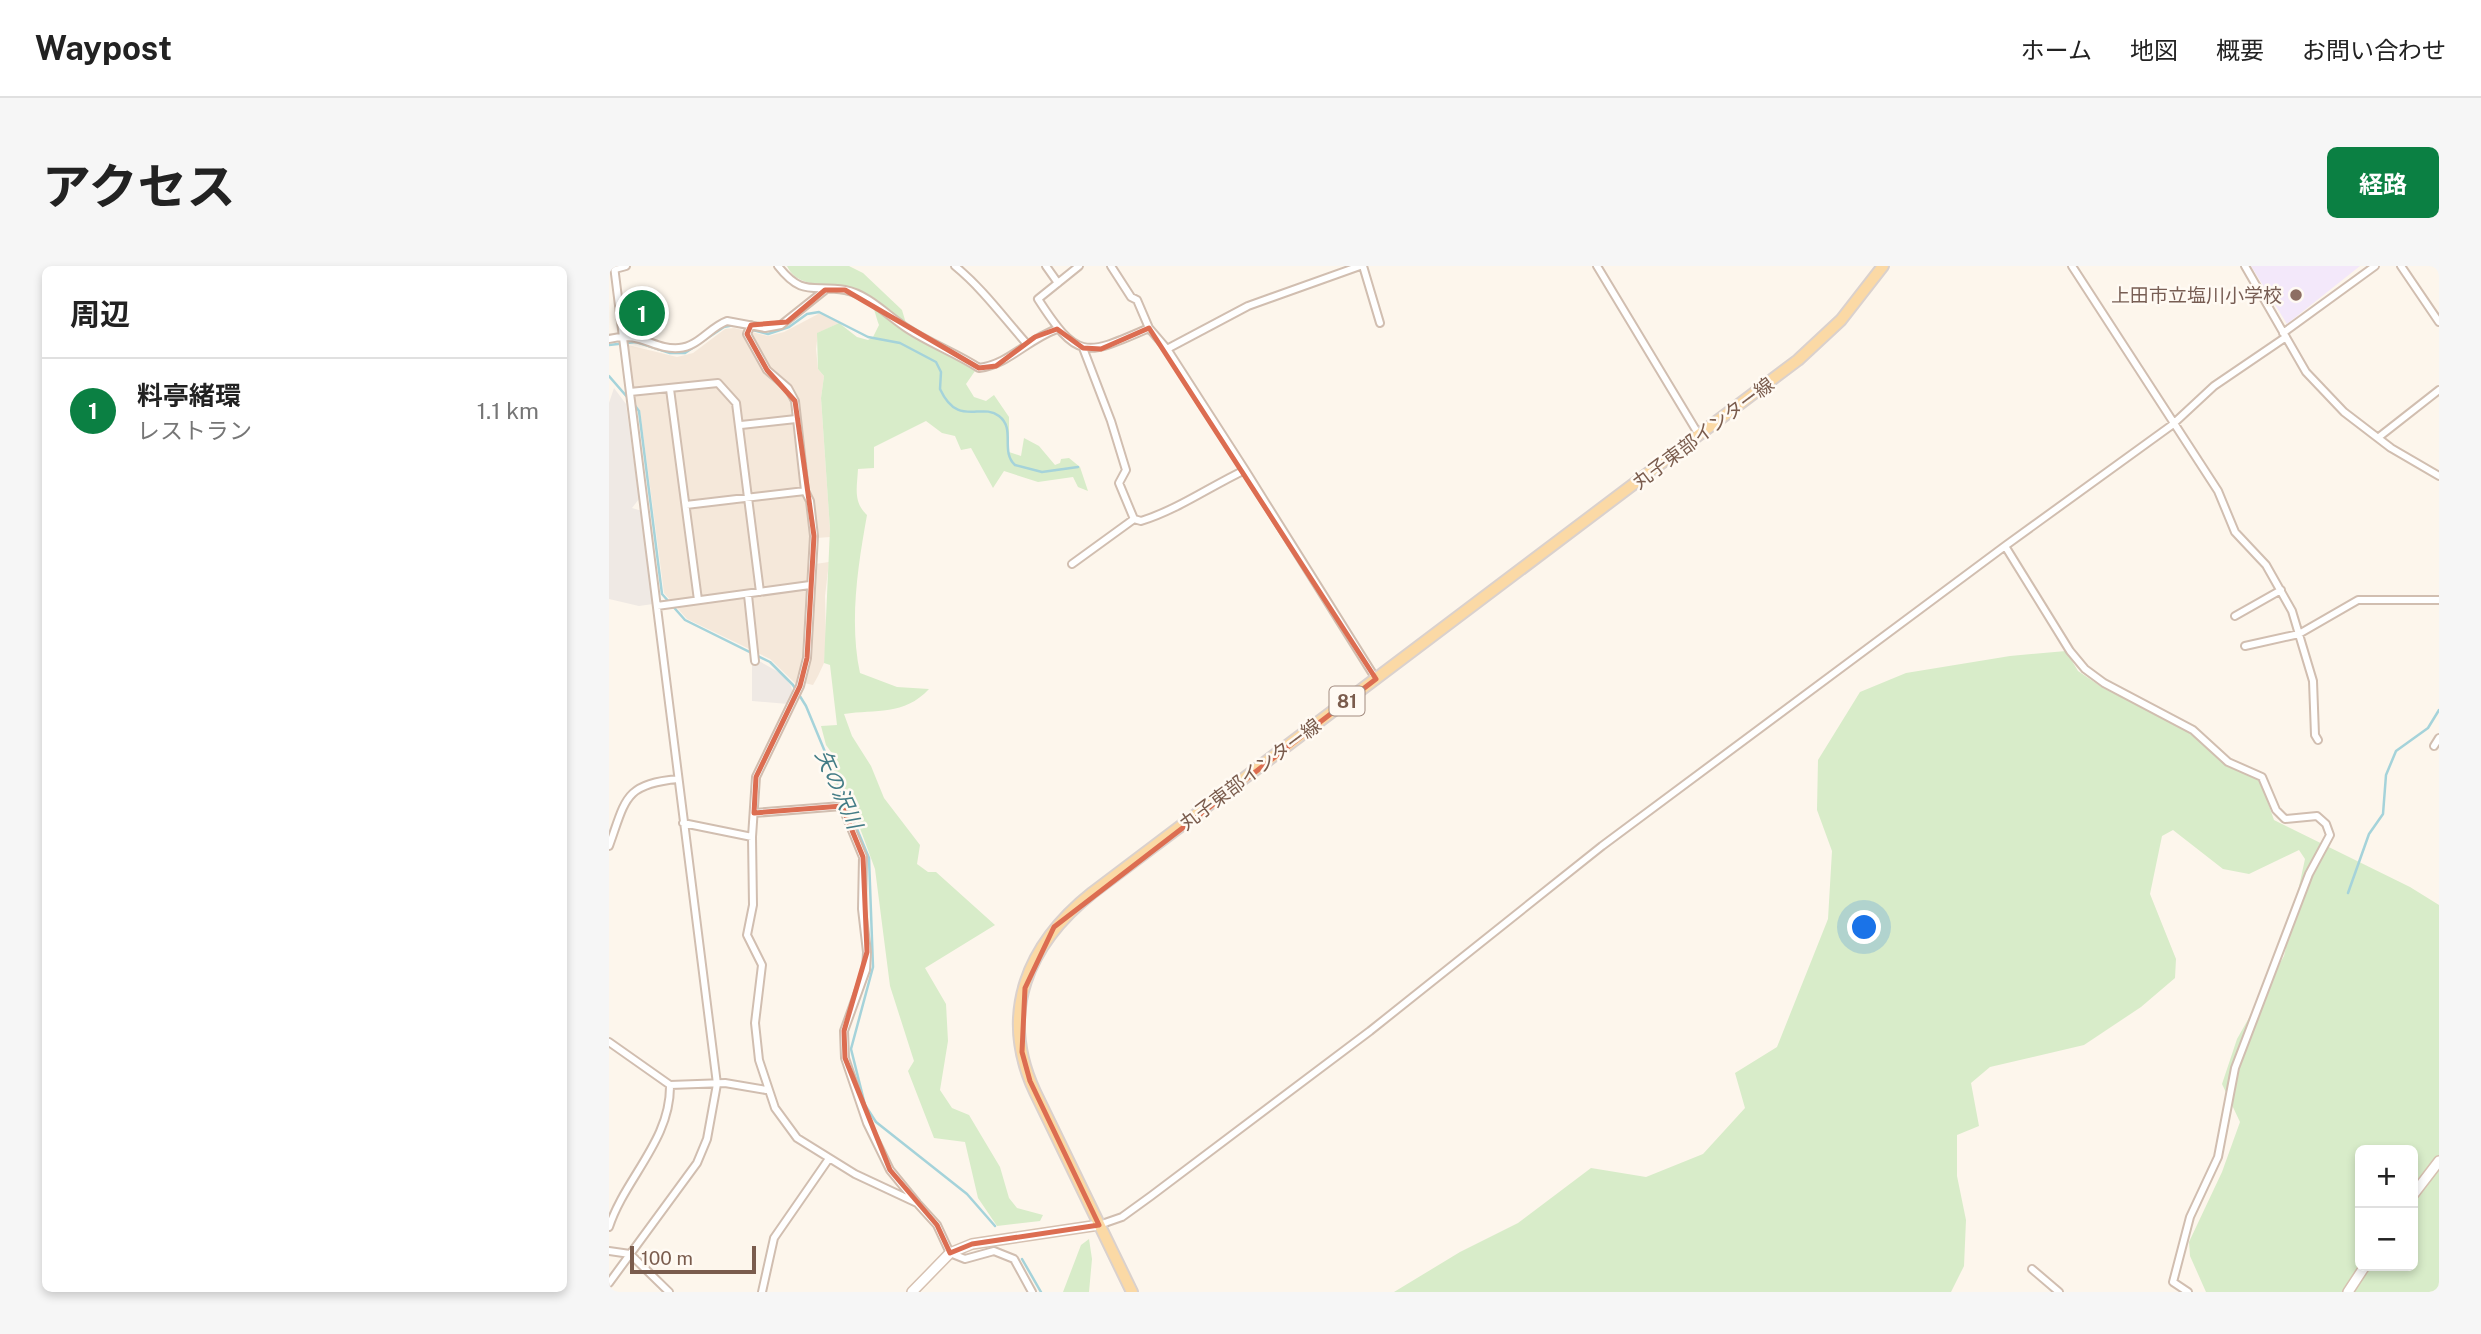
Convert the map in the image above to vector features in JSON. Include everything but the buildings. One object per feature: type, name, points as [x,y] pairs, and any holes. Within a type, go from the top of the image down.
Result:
[{"type":"main road","name":"丸子東部インター線","points":[[1132,1292],[1024,1062],[1021,1007],[1038,953],[1053,927],[1075,906],[1814,348],[1856,303],[1883,266]]},
{"type":"street","points":[[609,1283],[697,1163],[710,1128],[717,1084],[615,268],[626,266]]},
{"type":"street","points":[[778,266],[786,277],[808,290],[845,290],[866,300],[911,331],[950,349],[979,368],[996,366],[1035,337],[1057,329]]},
{"type":"street","points":[[955,266],[981,287],[998,312],[1027,344]]},
{"type":"street","points":[[1045,266],[1058,283]]},
{"type":"street","points":[[1079,266],[1038,299],[1066,339],[1083,348],[1101,349],[1149,328]]},
{"type":"street","points":[[1111,266],[1131,297],[1137,300],[1149,328],[1167,349],[1376,679]]},
{"type":"street","points":[[1167,349],[1248,306],[1361,266],[1380,323]]},
{"type":"street","points":[[1597,266],[1699,435]]},
{"type":"street","points":[[2072,266],[2172,425],[2218,491],[2235,532],[2266,565],[2281,590],[2299,634],[2313,681],[2315,736],[2318,740]]},
{"type":"street","points":[[2245,266],[2306,372],[2344,412],[2413,463],[2424,465],[2439,476]]},
{"type":"street","points":[[912,1292],[950,1253],[972,1244],[1099,1225],[1122,1217],[1370,1031],[1602,846],[2172,425],[2214,386],[2375,266]]},
{"type":"street","points":[[2401,266],[2439,322]]},
{"type":"street","points":[[609,339],[678,348],[689,346],[727,321],[750,328],[774,327],[787,322],[825,290]]},
{"type":"street","points":[[750,328],[767,370],[788,388],[795,401],[805,491],[813,516],[807,658],[800,687],[757,777],[752,837],[753,905],[747,935],[762,965],[755,1023],[766,1090],[791,1132],[828,1160],[917,1203]]},
{"type":"street","points":[[1083,348],[1111,421],[1126,470],[1119,483],[1134,519]]},
{"type":"street","points":[[630,394],[721,384],[737,406],[760,592]]},
{"type":"street","points":[[670,389],[698,600]]},
{"type":"street","points":[[2379,437],[2439,390]]},
{"type":"street","points":[[740,425],[796,419]]},
{"type":"street","points":[[1134,519],[1141,521],[1182,506],[1214,485],[1245,470]]},
{"type":"street","points":[[685,505],[805,491]]},
{"type":"street","points":[[1072,564],[1134,519]]},
{"type":"street","points":[[2005,546],[2070,651],[2085,669],[2193,730],[2228,762],[2262,777],[2276,810],[2285,819],[2317,816],[2326,824],[2330,835],[2309,874],[2235,1068],[2218,1157],[2190,1217],[2176,1262],[2173,1282],[2188,1292]]},
{"type":"street","points":[[657,606],[810,585]]},
{"type":"street","points":[[2235,616],[2281,590]]},
{"type":"street","points":[[748,595],[755,657]]},
{"type":"street","points":[[2245,646],[2299,634],[2358,600],[2439,600]]},
{"type":"street","points":[[2434,747],[2439,738]]},
{"type":"street","points":[[609,846],[625,802],[638,787],[648,782],[678,779]]},
{"type":"street","points":[[754,813],[842,806],[863,857],[862,909],[867,952],[866,970],[844,1031],[845,1058],[867,1123],[890,1170],[937,1225],[950,1253],[965,1259],[994,1251],[1014,1259],[1032,1292]]},
{"type":"street","points":[[683,823],[752,837]]},
{"type":"street","points":[[609,1042],[670,1085],[725,1083],[766,1090]]},
{"type":"street","points":[[609,1227],[663,1125],[670,1101],[670,1085]]},
{"type":"street","points":[[762,1292],[774,1238],[828,1160]]},
{"type":"street","points":[[2418,1188],[2439,1161]]},
{"type":"street","points":[[609,1251],[629,1254],[669,1292]]},
{"type":"street","points":[[2032,1269],[2059,1292]]},
{"type":"street","points":[[2348,1292],[2362,1271]]},
{"type":"highlighted area","points":[[825,290],[845,290],[979,368],[996,366],[1035,337],[1057,329],[1083,348],[1101,349],[1149,328],[1376,679],[1054,927],[1025,988],[1022,1052],[1030,1081],[1099,1225],[972,1244],[950,1253],[937,1225],[890,1170],[845,1058],[844,1031],[867,952],[863,857],[842,806],[754,813],[756,777],[800,686],[807,658],[814,536],[795,401],[767,370],[747,334],[751,325],[787,322]]},
{"type":"shaded area","name":"上田市立塩川小学校","points":[[2251,266],[2360,266],[2287,324]]},
{"type":"shaded area","points":[[820,313],[839,323],[818,333],[816,349],[818,369],[824,376],[821,398],[830,537],[817,538],[815,564],[829,562],[825,596],[826,640],[824,663],[818,676],[813,685],[804,683],[801,689],[770,659],[687,619],[664,593],[640,410],[634,403],[628,345],[677,357],[693,353],[725,329],[734,328],[768,336],[784,332]]},
{"type":"shaded area","points":[[614,388],[626,404],[639,499],[632,508],[642,511],[653,604],[639,606],[609,599],[609,403]]},
{"type":"shaded area","points":[[752,657],[782,674],[793,693],[788,704],[752,701]]},
{"type":"green space","points":[[787,266],[849,266],[863,273],[902,310],[908,330],[975,371],[966,384],[974,397],[986,401],[994,395],[1009,417],[1009,452],[1021,456],[1024,438],[1039,446],[1055,465],[1060,463],[1061,459],[1069,458],[1080,467],[1088,491],[1078,487],[1073,477],[1038,482],[1004,471],[993,488],[971,448],[961,450],[955,436],[942,433],[926,421],[874,447],[874,468],[858,469],[857,482],[858,500],[867,515],[855,614],[860,673],[897,687],[929,689],[910,704],[900,707],[844,714],[852,736],[871,766],[884,798],[920,845],[917,864],[928,872],[936,872],[995,925],[925,968],[946,1004],[948,1041],[940,1090],[952,1108],[969,1115],[1000,1167],[1009,1198],[1017,1208],[1043,1215],[1040,1221],[997,1226],[978,1198],[965,1142],[934,1138],[908,1071],[914,1061],[890,986],[875,869],[847,793],[836,789],[830,773],[839,763],[826,745],[821,726],[837,725],[830,665],[824,663],[830,529],[821,398],[824,376],[818,369],[817,333],[839,323],[857,337],[868,340],[873,337],[879,325],[871,302],[860,291],[838,285],[803,281]]},
{"type":"green space","points":[[2066,651],[2078,671],[2103,688],[2177,724],[2259,777],[2274,820],[2410,887],[2439,905],[2439,1292],[2206,1292],[2190,1256],[2189,1242],[2222,1172],[2240,1122],[2222,1084],[2237,1039],[2284,956],[2305,859],[2299,850],[2249,874],[2223,869],[2173,830],[2162,836],[2150,894],[2176,959],[2175,978],[2141,1007],[2084,1045],[1990,1067],[1971,1083],[1979,1126],[1957,1135],[1957,1176],[1966,1220],[1964,1266],[1951,1292],[1394,1292],[1460,1252],[1518,1223],[1591,1168],[1646,1177],[1703,1154],[1745,1108],[1735,1073],[1777,1047],[1828,919],[1832,851],[1817,810],[1818,760],[1860,692],[1906,673],[2010,656]]},
{"type":"green space","points":[[1089,1239],[1092,1259],[1089,1292],[1063,1292],[1081,1245]]},
{"type":"waterway","points":[[609,345],[636,342],[670,353],[685,353],[724,327],[734,325],[768,334],[789,327],[807,314],[819,312],[868,337],[900,343],[936,362],[941,372],[940,389],[954,408],[969,412],[992,412],[1004,421],[1009,453],[1015,465],[1042,472],[1078,467]]},
{"type":"waterway","name":"矢の沢川","points":[[609,376],[628,398]]},
{"type":"waterway","name":"矢の沢川","points":[[633,403],[639,411],[662,594],[685,620],[770,662],[793,685],[806,706],[869,858],[873,967],[851,1049],[865,1105],[876,1122],[967,1194],[995,1226]]},
{"type":"waterway","points":[[2348,893],[2369,834],[2383,814],[2386,775],[2396,751],[2428,728],[2439,710]]},
{"type":"waterway","name":"矢の沢川","points":[[1022,1259],[1041,1292]]},
{"type":"place","name":"上田市立塩川小学校","points":[[2296,295]]},
{"type":"place","name":"料亭緒環","points":[[642,313]]}]
